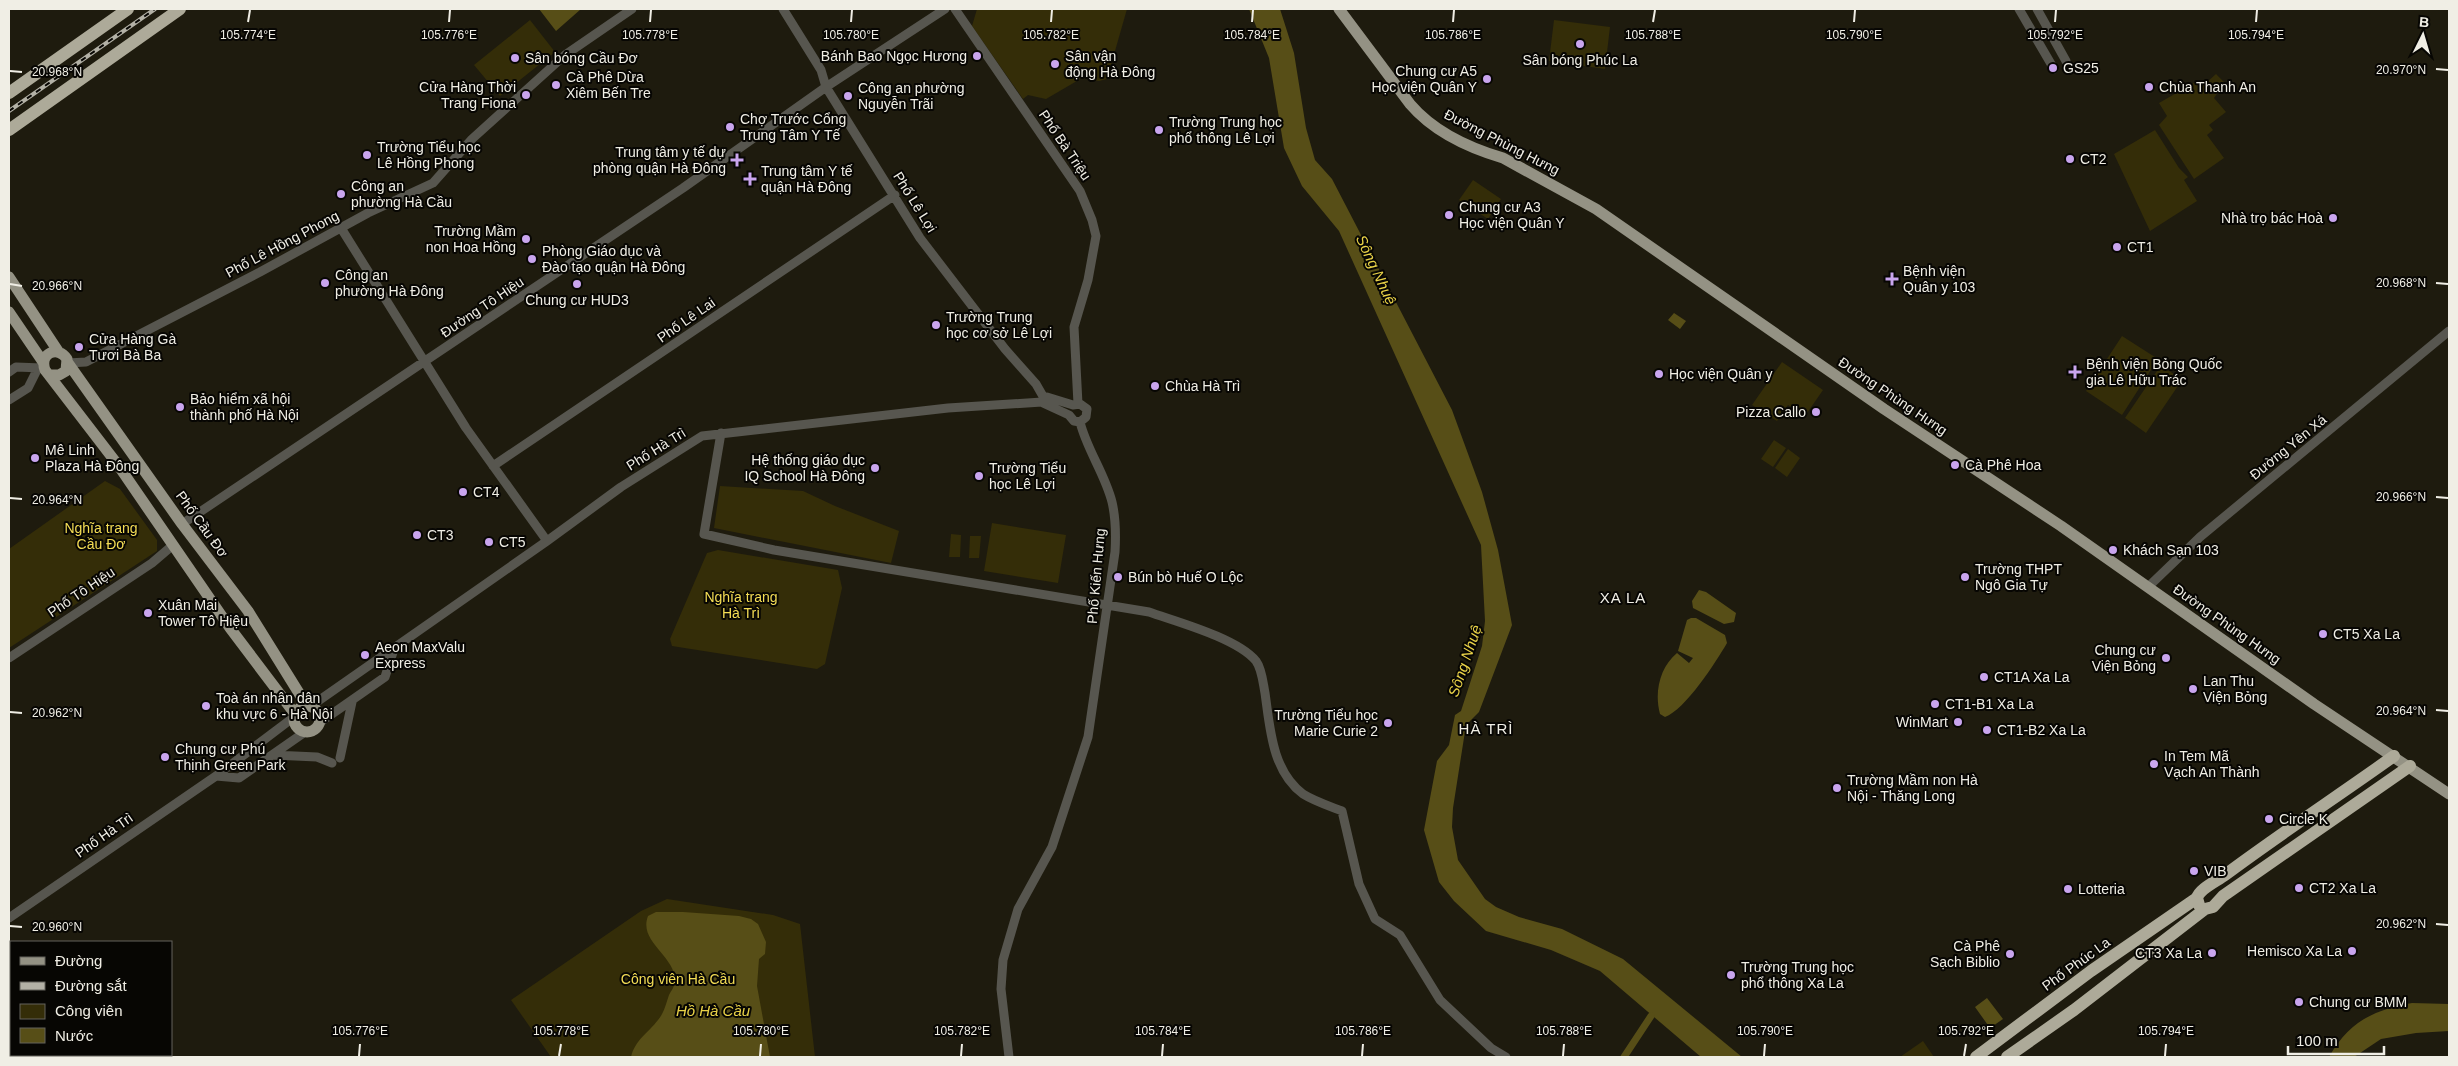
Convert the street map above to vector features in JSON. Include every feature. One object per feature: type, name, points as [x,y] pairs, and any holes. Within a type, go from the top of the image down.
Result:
[{"type":"highway","points":[[9,93],[128,9]]},
{"type":"highway","points":[[9,130],[180,9]]},
{"type":"highway","points":[[2205,909],[2199,905],[2197,898],[2201,891],[2394,756]]},
{"type":"highway","points":[[2007,1057],[2074,1010],[2205,909],[2213,906],[2216,900],[2410,766]]},
{"type":"highway","points":[[2206,889],[2215,894],[2216,900]]},
{"type":"highway","name":"Phố Phúc La","points":[[1976,1057],[2091,971],[2197,898]]},
{"type":"main road","name":"Đường Phùng Hưng","points":[[1339,9],[1410,104],[1442,132],[1487,153],[1503,158],[1596,209],[1884,409],[2061,526],[2314,704],[2410,766],[2449,794]]},
{"type":"main road","points":[[9,277],[58,351],[50,352],[44,368]]},
{"type":"main road","points":[[9,312],[26,336],[44,368],[118,465],[230,628],[295,715],[296,725],[305,732],[314,730],[319,723],[319,714],[309,706],[300,708],[295,715]]},
{"type":"main road","points":[[26,336],[31,340],[41,337],[41,324]]},
{"type":"main road","name":"Phố Cầu Đơ","points":[[58,351],[65,355],[68,363],[182,524],[248,611],[309,706]]},
{"type":"main road","points":[[44,368],[63,374],[68,363]]},
{"type":"main road","points":[[68,399],[67,391],[70,388],[79,384],[87,388]]},
{"type":"main road","points":[[156,522],[182,524]]},
{"type":"main road","name":"Phố Tô Hiệu","points":[[173,545],[182,524]]},
{"type":"main road","points":[[173,545],[196,543]]},
{"type":"street","name":"Phố Lê Hồng Phong","points":[[68,363],[86,362],[341,228],[433,182],[472,139],[566,55],[632,9]]},
{"type":"street","name":"Phố Lê Lợi","points":[[783,9],[821,70],[826,87],[895,195],[920,238],[1006,349],[1036,384],[1046,401]]},
{"type":"street","name":"Đường Tô Hiệu","points":[[182,524],[683,188],[826,87],[945,9]]},
{"type":"street","name":"Phố Bà Triệu","points":[[955,9],[1080,191],[1092,220],[1096,236],[1091,269],[1074,328],[1075,404]]},
{"type":"street","points":[[963,20],[967,9]]},
{"type":"street","points":[[2019,9],[2054,69]]},
{"type":"street","points":[[2037,9],[2066,61]]},
{"type":"street","name":"Phố Lê Lai","points":[[492,466],[895,195]]},
{"type":"street","points":[[341,228],[492,466],[547,542]]},
{"type":"street","name":"Đường Yên Xá","points":[[2148,587],[2200,537],[2449,331]]},
{"type":"street","points":[[9,372],[16,367],[44,368]]},
{"type":"street","points":[[9,400],[28,388],[44,368]]},
{"type":"street","points":[[1046,401],[1085,407],[1087,412],[1085,419],[1080,422],[1074,421],[1069,415],[1046,401]]},
{"type":"street","name":"Phố Hà Trì","points":[[309,706],[547,542],[622,487],[702,436],[948,408],[1046,401]]},
{"type":"street","points":[[1069,415],[1075,404]]},
{"type":"street","name":"Phố Kiến Hưng","points":[[1008,1057],[1001,988],[1005,951],[1018,909],[1052,847],[1088,737],[1109,606],[1116,528],[1112,501],[1085,441],[1080,422]]},
{"type":"street","points":[[721,434],[704,534],[774,550],[1149,612],[1192,627],[1244,651],[1256,661],[1262,675],[1273,745],[1285,773],[1302,793],[1342,811],[1359,884],[1374,919],[1400,935],[1440,1000],[1491,1048],[1506,1057]]},
{"type":"street","name":"Phố Tô Hiệu","points":[[9,658],[152,563],[173,545]]},
{"type":"street","points":[[319,723],[352,702],[385,676],[394,648]]},
{"type":"street","points":[[272,755],[317,757],[336,760],[352,702]]},
{"type":"street","name":"Phố Hà Trì","points":[[9,918],[216,776],[295,715]]},
{"type":"street","points":[[216,776],[239,778],[305,732]]},
{"type":"green space","name":"Sân vận động Hà Đông","points":[[977,9],[1127,9],[1107,79],[1099,81],[1082,78],[1046,99],[1028,95],[1023,99],[972,26]]},
{"type":"green space","name":"Sân bóng Cầu Đơ","points":[[530,20],[555,52],[500,96],[474,65]]},
{"type":"green space","name":"Sân bóng Phúc La","points":[[1554,20],[1610,27],[1605,69],[1549,61]]},
{"type":"green space","points":[[2216,74],[2225,83],[2214,98],[2226,112],[2209,125],[2213,130],[2207,135],[2224,158],[2194,179],[2159,125],[2167,116],[2159,103],[2199,80],[2206,83]]},
{"type":"green space","points":[[2155,130],[2179,168],[2188,177],[2184,180],[2197,201],[2150,231],[2114,154]]},
{"type":"green space","points":[[1473,180],[1501,199],[1488,219],[1459,200]]},
{"type":"green space","points":[[2122,336],[2158,359],[2122,415],[2086,391]]},
{"type":"green space","points":[[1782,362],[1823,390],[1805,416],[1788,405],[1777,421],[1752,405]]},
{"type":"green space","points":[[2161,365],[2182,380],[2146,433],[2125,418]]},
{"type":"green space","points":[[1774,440],[1786,448],[1773,467],[1761,459]]},
{"type":"green space","points":[[1788,449],[1800,458],[1787,477],[1775,468]]},
{"type":"green space","name":"Nghĩa trang Cầu Đơ","points":[[105,481],[120,489],[157,540],[157,551],[9,648],[9,549]]},
{"type":"green space","points":[[720,486],[803,491],[835,506],[899,531],[891,563],[714,528]]},
{"type":"green space","points":[[992,523],[1066,535],[1058,583],[984,571]]},
{"type":"green space","points":[[951,534],[961,535],[960,557],[949,557]]},
{"type":"green space","points":[[970,536],[981,536],[979,558],[969,558]]},
{"type":"green space","name":"Nghĩa trang Hà Trì","points":[[718,550],[838,570],[842,588],[825,664],[817,669],[672,646],[670,639],[707,553]]},
{"type":"green space","name":"Công viên Hà Cầu","points":[[667,899],[773,915],[800,924],[815,1057],[551,1057],[511,1000],[641,911]]},
{"type":"green space","points":[[1923,1041],[1934,1057],[1900,1057]]},
{"type":"water","points":[[539,9],[581,9],[556,31]]},
{"type":"water","name":"Sông Nhuệ","points":[[1249,9],[1280,9],[1294,53],[1306,128],[1315,160],[1332,179],[1452,410],[1482,492],[1498,550],[1512,625],[1479,712],[1466,725],[1453,808],[1452,827],[1458,860],[1485,899],[1496,907],[1519,917],[1562,929],[1623,959],[1742,1057],[1701,1057],[1600,971],[1551,950],[1486,931],[1454,901],[1439,882],[1424,830],[1437,761],[1449,745],[1455,715],[1461,711],[1482,646],[1485,621],[1481,545],[1339,231],[1302,186],[1284,148],[1269,58]]},
{"type":"water","points":[[1674,313],[1686,321],[1680,329],[1668,320]]},
{"type":"water","points":[[1699,590],[1706,592],[1736,613],[1734,622],[1724,624],[1693,608],[1692,601]]},
{"type":"water","points":[[1696,618],[1725,635],[1727,643],[1691,696],[1673,713],[1665,717],[1660,714],[1658,706],[1660,680],[1666,665],[1677,653],[1689,663],[1693,658],[1678,651],[1687,620]]},
{"type":"water","name":"Hồ Hà Cầu","points":[[656,912],[739,916],[751,919],[758,924],[766,942],[765,954],[759,959],[757,986],[770,1057],[631,1057],[639,1041],[662,1014],[675,983],[674,972],[670,964],[648,934],[646,925],[648,916]]},
{"type":"water","points":[[1987,998],[2003,1019],[1990,1028],[1975,1007]]},
{"type":"water","points":[[2412,1003],[2449,1004],[2449,1031],[2416,1033],[2381,1039],[2354,1057],[2329,1057],[2345,1035],[2363,1019],[2385,1009]]},
{"type":"waterway","points":[[1624,1057],[1651,1016]]},
{"type":"railway","points":[[9,111],[155,9]]},
{"type":"place","name":"Sân bóng Phúc La","points":[[1580,44]]},
{"type":"place","name":"Bánh Bao Ngọc Hương","points":[[977,56]]},
{"type":"place","name":"Sân bóng Cầu Đơ","points":[[515,58]]},
{"type":"place","name":"Sân vận động Hà Đông","points":[[1055,64]]},
{"type":"place","name":"GS25","points":[[2053,68]]},
{"type":"place","name":"Chung cư A5 Học viện Quân Y","points":[[1487,79]]},
{"type":"place","name":"Cà Phê Dừa Xiêm Bến Tre","points":[[556,85]]},
{"type":"place","name":"Chùa Thanh An","points":[[2149,87]]},
{"type":"place","name":"Cửa Hàng Thời Trang Fiona","points":[[526,95]]},
{"type":"place","name":"Công an phường Nguyễn Trãi","points":[[848,96]]},
{"type":"place","name":"Chợ Trước Cổng Trung Tâm Y Tế","points":[[730,127]]},
{"type":"place","name":"Trường Trung học phổ thông Lê Lợi","points":[[1159,130]]},
{"type":"place","name":"Trường Tiểu học Lê Hồng Phong","points":[[367,155]]},
{"type":"place","name":"CT2","points":[[2070,159]]},
{"type":"place","name":"Trung tâm y tế dự phòng quận Hà Đông","points":[[737,160]]},
{"type":"place","name":"Trung tâm Y tế quận Hà Đông","points":[[750,179]]},
{"type":"place","name":"Công an phường Hà Cầu","points":[[341,194]]},
{"type":"place","name":"Chung cư A3 Học viện Quân Y","points":[[1449,215]]},
{"type":"place","name":"Nhà trọ bác Hoà","points":[[2333,218]]},
{"type":"place","name":"Trường Mầm non Hoa Hồng","points":[[526,239]]},
{"type":"place","name":"CT1","points":[[2117,247]]},
{"type":"place","name":"Phòng Giáo dục và Đào tạo quận Hà Đông","points":[[532,259]]},
{"type":"place","name":"Bệnh viện Quân y 103","points":[[1892,279]]},
{"type":"place","name":"Công an phường Hà Đông","points":[[325,283]]},
{"type":"place","name":"Chung cư HUD3","points":[[577,284]]},
{"type":"place","name":"Trường Trung học cơ sở Lê Lợi","points":[[936,325]]},
{"type":"place","name":"Cửa Hàng Gà Tươi Bà Ba","points":[[79,347]]},
{"type":"place","name":"Bệnh viện Bỏng Quốc gia Lê Hữu Trác","points":[[2075,372]]},
{"type":"place","name":"Học viện Quân y","points":[[1659,374]]},
{"type":"place","name":"Chùa Hà Trì","points":[[1155,386]]},
{"type":"place","name":"Bảo hiểm xã hội thành phố Hà Nội","points":[[180,407]]},
{"type":"place","name":"Pizza Callo","points":[[1816,412]]},
{"type":"place","name":"Mê Linh Plaza Hà Đông","points":[[35,458]]},
{"type":"place","name":"Cà Phê Hoa","points":[[1955,465]]},
{"type":"place","name":"Hệ thống giáo dục IQ School Hà Đông","points":[[875,468]]},
{"type":"place","name":"Trường Tiểu học Lê Lợi","points":[[979,476]]},
{"type":"place","name":"CT4","points":[[463,492]]},
{"type":"place","name":"CT3","points":[[417,535]]},
{"type":"place","name":"CT5","points":[[489,542]]},
{"type":"place","name":"Khách Sạn 103","points":[[2113,550]]},
{"type":"place","name":"Bún bò Huế O Lộc","points":[[1118,577]]},
{"type":"place","name":"Trường THPT Ngô Gia Tự","points":[[1965,577]]},
{"type":"place","name":"Xuân Mai Tower Tô Hiệu","points":[[148,613]]},
{"type":"place","name":"CT5 Xa La","points":[[2323,634]]},
{"type":"place","name":"Aeon MaxValu Express","points":[[365,655]]},
{"type":"place","name":"Chung cư Viện Bỏng","points":[[2166,658]]},
{"type":"place","name":"CT1A Xa La","points":[[1984,677]]},
{"type":"place","name":"Lan Thu Viện Bỏng","points":[[2193,689]]},
{"type":"place","name":"CT1-B1 Xa La","points":[[1935,704]]},
{"type":"place","name":"Toà án nhân dân khu vực 6 - Hà Nội","points":[[206,706]]},
{"type":"place","name":"WinMart","points":[[1958,722]]},
{"type":"place","name":"Trường Tiểu học Marie Curie 2","points":[[1388,723]]},
{"type":"place","name":"CT1-B2 Xa La","points":[[1987,730]]},
{"type":"place","name":"Chung cư Phú Thịnh Green Park","points":[[165,757]]},
{"type":"place","name":"In Tem Mã Vạch An Thành","points":[[2154,764]]},
{"type":"place","name":"Trường Mầm non Hà Nội - Thăng Long","points":[[1837,788]]},
{"type":"place","name":"Circle K","points":[[2269,819]]},
{"type":"place","name":"VIB","points":[[2194,871]]},
{"type":"place","name":"CT2 Xa La","points":[[2299,888]]},
{"type":"place","name":"Lotteria","points":[[2068,889]]},
{"type":"place","name":"Hemisco Xa La","points":[[2352,951]]},
{"type":"place","name":"CT3 Xa La","points":[[2212,953]]},
{"type":"place","name":"Cà Phê Sạch Biblio","points":[[2010,954]]},
{"type":"place","name":"Trường Trung học phổ thông Xa La","points":[[1731,975]]},
{"type":"place","name":"Chung cư BMM","points":[[2299,1002]]},
{"type":"district","name":"XA LA","points":[[1623,598]]},
{"type":"district","name":"HÀ TRÌ","points":[[1486,729]]}]
